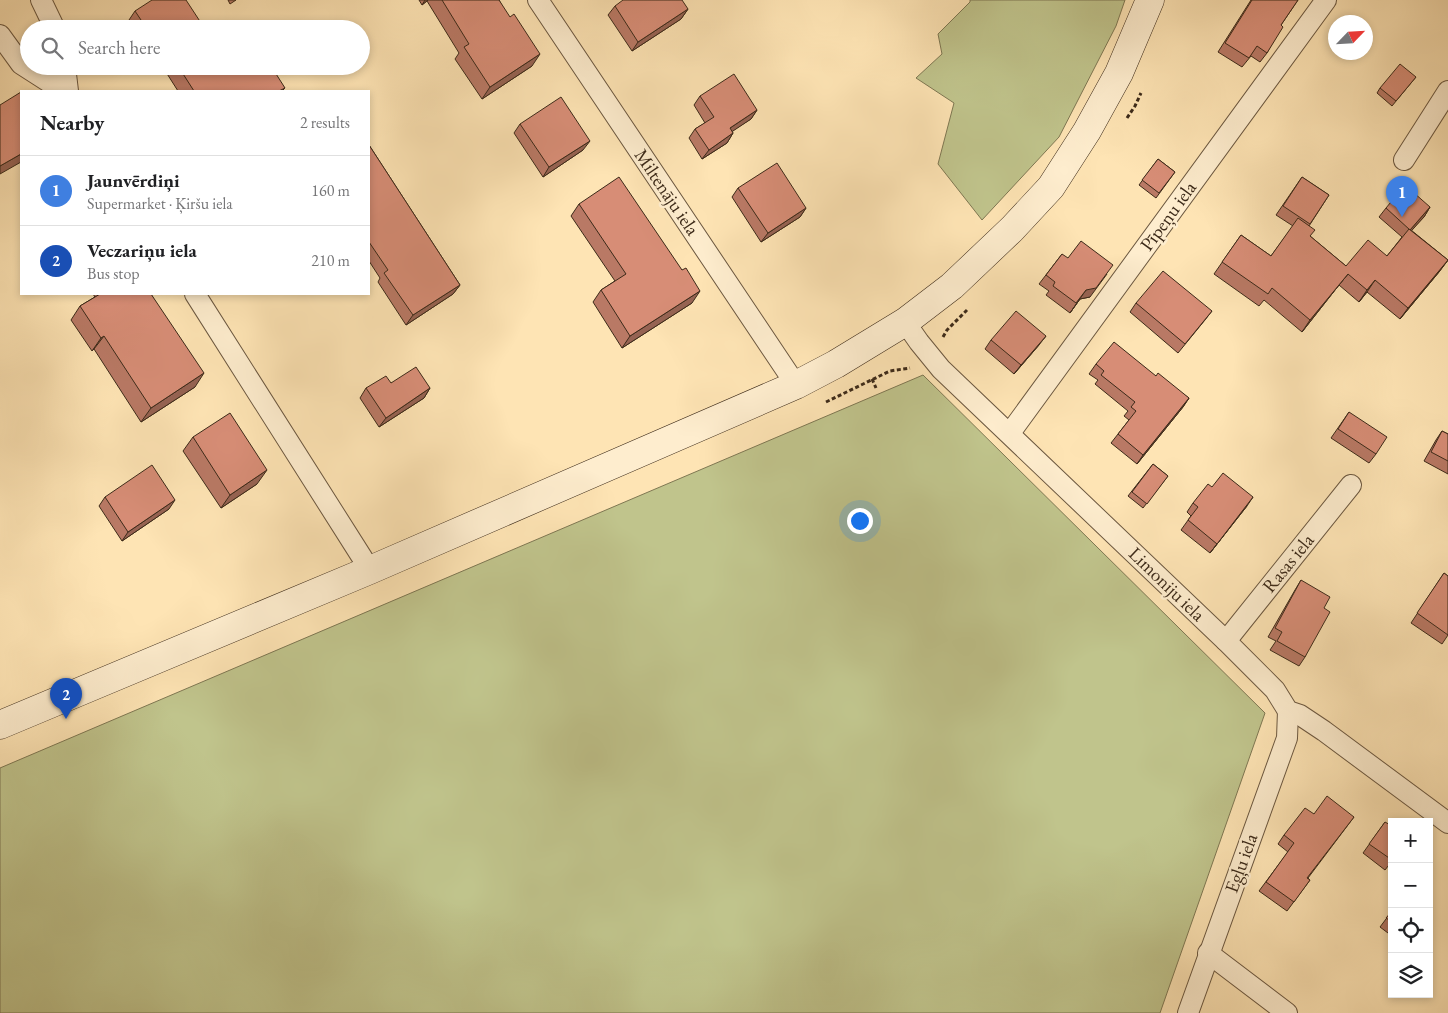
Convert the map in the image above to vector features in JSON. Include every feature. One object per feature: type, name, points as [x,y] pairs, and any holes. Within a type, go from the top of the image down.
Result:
[{"type":"main road","points":[[0,726],[370,570],[796,385],[836,364],[905,322],[952,286],[1012,229],[1051,187],[1087,131],[1119,73],[1150,0]]},
{"type":"street","points":[[41,0],[51,20]]},
{"type":"street","name":"Miltenāju iela","points":[[538,0],[796,385]]},
{"type":"street","name":"Pīpeņu iela","points":[[1010,433],[1326,0]]},
{"type":"street","points":[[0,35],[20,63]]},
{"type":"street","points":[[38,75],[61,90]]},
{"type":"street","points":[[66,75],[68,90]]},
{"type":"street","points":[[1404,160],[1448,91]]},
{"type":"street","points":[[196,295],[370,570]]},
{"type":"street","name":"Limoniju iela","points":[[905,322],[941,369],[1226,641],[1275,690],[1288,711]]},
{"type":"street","name":"Rasas iela","points":[[1226,641],[1350,485]]},
{"type":"street","points":[[1288,711],[1324,731],[1448,823]]},
{"type":"street","name":"Egļu iela","points":[[1188,1013],[1208,953],[1287,738],[1288,711]]},
{"type":"street","points":[[1208,953],[1287,1013]]},
{"type":"path","points":[[872,379],[876,388]]},
{"type":"green space","points":[[970,0],[1125,0],[1116,26],[1059,137],[982,220],[938,164],[954,103],[916,78],[942,54],[938,34]]},
{"type":"green space","points":[[923,375],[1265,713],[1160,1013],[0,1013],[0,768]]},
{"type":"building","points":[[152,0],[186,0],[199,20],[141,20],[135,11]]},
{"type":"building","points":[[442,0],[499,0],[510,17],[514,14],[540,54],[490,87],[464,47],[469,44]]},
{"type":"building","points":[[623,0],[682,0],[688,9],[638,42],[615,6]]},
{"type":"building","points":[[1252,0],[1298,0],[1281,25],[1283,27],[1267,53],[1257,46],[1249,58],[1225,43]]},
{"type":"building","points":[[1400,64],[1416,77],[1396,101],[1380,88]]},
{"type":"building","points":[[734,74],[757,110],[730,128],[733,133],[709,150],[695,129],[714,117],[700,96]]},
{"type":"building","points":[[184,75],[277,75],[285,88],[281,90],[193,90]]},
{"type":"building","points":[[20,93],[20,155],[0,166],[0,105]]},
{"type":"building","points":[[561,97],[590,141],[549,167],[520,124]]},
{"type":"building","points":[[370,147],[460,285],[413,315],[384,273],[388,270],[370,243]]},
{"type":"building","points":[[1158,159],[1175,172],[1159,193],[1142,180]]},
{"type":"building","points":[[777,163],[806,208],[768,233],[738,188]]},
{"type":"building","points":[[619,177],[682,270],[686,268],[700,291],[630,336],[601,290],[626,274],[579,204]]},
{"type":"building","points":[[1302,177],[1329,195],[1310,224],[1283,206]]},
{"type":"building","points":[[1405,185],[1430,207],[1410,230],[1386,208]]},
{"type":"building","points":[[1298,218],[1315,230],[1310,236],[1346,266],[1368,240],[1387,256],[1409,229],[1448,260],[1408,308],[1375,280],[1367,290],[1348,274],[1310,320],[1272,288],[1268,294],[1222,262],[1241,235],[1271,256]]},
{"type":"building","points":[[1081,241],[1113,265],[1096,288],[1086,290],[1076,303],[1053,286],[1055,282],[1046,275],[1062,254],[1068,258]]},
{"type":"building","points":[[1163,271],[1212,311],[1185,344],[1136,303]]},
{"type":"building","points":[[98,295],[152,295],[204,373],[151,408],[104,336],[101,338],[80,306]]},
{"type":"building","points":[[1016,311],[1046,336],[1021,365],[991,340]]},
{"type":"building","points":[[1114,342],[1156,376],[1158,373],[1189,398],[1143,455],[1118,434],[1136,411],[1131,407],[1135,402],[1101,375],[1104,371],[1096,364]]},
{"type":"building","points":[[416,367],[430,388],[386,418],[366,388],[386,376],[391,383]]},
{"type":"building","points":[[1349,412],[1387,437],[1376,454],[1338,429]]},
{"type":"building","points":[[230,413],[267,470],[230,495],[193,437]]},
{"type":"building","points":[[1442,431],[1448,434],[1448,461],[1431,452]]},
{"type":"building","points":[[1153,464],[1168,476],[1147,504],[1132,492]]},
{"type":"building","points":[[152,465],[175,500],[128,532],[105,497]]},
{"type":"building","points":[[1223,473],[1253,497],[1217,544],[1188,520],[1198,507],[1193,503],[1208,484],[1212,487]]},
{"type":"building","points":[[1444,573],[1448,576],[1448,635],[1417,613]]},
{"type":"building","points":[[1301,580],[1330,597],[1324,608],[1330,612],[1305,657],[1277,641],[1282,632],[1275,628]]},
{"type":"building","points":[[1327,796],[1354,817],[1307,878],[1310,880],[1294,902],[1266,882],[1294,843],[1284,835],[1305,808],[1314,814]]},
{"type":"building","points":[[1385,822],[1388,824],[1388,857],[1369,844]]},
{"type":"place","name":"Jaunvērdiņi","points":[[1402,217]]},
{"type":"place","name":"Veczariņu iela","points":[[66,719]]}]
